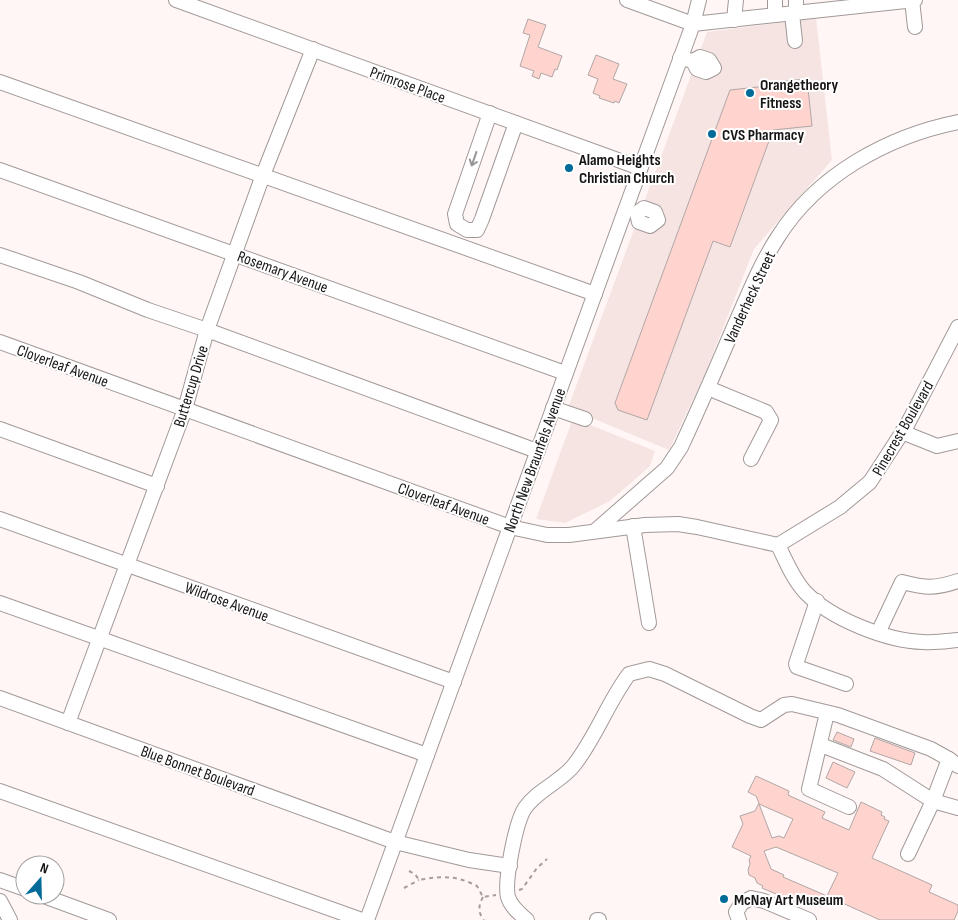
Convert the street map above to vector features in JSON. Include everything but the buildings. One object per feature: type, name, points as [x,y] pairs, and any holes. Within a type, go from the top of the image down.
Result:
[{"type":"street","name":"Primrose Place","points":[[176,0],[640,168]]},
{"type":"street","points":[[628,0],[693,24],[775,15],[795,9],[914,0],[915,27]]},
{"type":"street","name":"North New Braunfels Avenue","points":[[367,920],[594,294],[631,211],[640,168],[687,60],[699,0]]},
{"type":"street","points":[[734,20],[736,0]]},
{"type":"street","points":[[775,0],[775,15]]},
{"type":"street","points":[[795,9],[795,41]]},
{"type":"street","name":"Buttercup Drive","points":[[68,723],[185,409],[207,330],[234,254],[313,49]]},
{"type":"street","points":[[0,82],[594,294]]},
{"type":"street","points":[[490,113],[455,214],[457,224],[467,230],[477,230],[516,123]]},
{"type":"street","name":"Vanderheck Street","points":[[595,531],[667,468],[682,448],[760,267],[789,222],[816,192],[872,151],[931,127],[958,122]]},
{"type":"street","name":"Rosemary Avenue","points":[[0,170],[566,374]]},
{"type":"street","points":[[0,256],[79,282],[148,310],[537,451]]},
{"type":"street","name":"Pinecrest Boulevard","points":[[778,545],[840,507],[870,482],[902,432],[958,327]]},
{"type":"street","name":"Cloverleaf Avenue","points":[[0,342],[510,527],[555,535],[633,526],[678,524],[778,545]]},
{"type":"street","points":[[708,388],[766,412],[771,420],[751,459]]},
{"type":"street","points":[[553,408],[585,419]]},
{"type":"street","points":[[0,429],[157,486]]},
{"type":"street","points":[[902,432],[937,446],[958,441]]},
{"type":"street","name":"Wildrose Avenue","points":[[0,519],[454,682]]},
{"type":"street","points":[[633,526],[649,623]]},
{"type":"street","points":[[778,545],[789,568],[805,592],[827,609],[862,628],[923,642],[958,640]]},
{"type":"street","points":[[878,633],[902,582],[934,588],[958,581]]},
{"type":"street","points":[[818,601],[797,659],[797,667],[846,684]]},
{"type":"street","points":[[0,603],[427,755]]},
{"type":"street","points":[[527,920],[516,911],[508,897],[508,880],[518,823],[526,807],[574,766],[596,732],[620,686],[629,674],[649,669],[665,674],[761,720],[784,705],[792,704],[827,713],[931,749],[954,763],[933,801],[908,854]]},
{"type":"street","name":"Blue Bonnet Boulevard","points":[[0,698],[395,842],[469,860],[510,866]]},
{"type":"street","points":[[827,713],[810,789],[849,807]]},
{"type":"street","points":[[821,745],[883,769],[933,801],[958,808]]},
{"type":"street","points":[[0,790],[362,920]]},
{"type":"street","points":[[0,880],[15,885]]},
{"type":"street","points":[[739,920],[736,912],[742,903],[751,898],[764,901],[809,920]]},
{"type":"street","points":[[0,901],[10,920]]},
{"type":"street","points":[[65,904],[109,920]]},
{"type":"path","points":[[512,892],[522,889],[537,868],[547,859]]},
{"type":"path","points":[[409,871],[415,874],[419,880]]},
{"type":"path","points":[[404,888],[419,880],[441,876],[454,878],[476,886],[483,897]]},
{"type":"path","points":[[484,920],[480,915],[479,904],[483,897],[499,894]]},
{"type":"shaded area","points":[[816,18],[832,160],[754,249],[705,374],[669,450],[568,408],[707,32]]},
{"type":"shaded area","points":[[573,418],[655,451],[650,466],[610,501],[565,523],[536,519]]},
{"type":"place","name":"Orangetheory Fitness","points":[[750,93]]},
{"type":"place","name":"CVS Pharmacy","points":[[712,134]]},
{"type":"place","name":"Alamo Heights Christian Church","points":[[569,168]]},
{"type":"place","name":"McNay Art Museum","points":[[724,899]]}]
